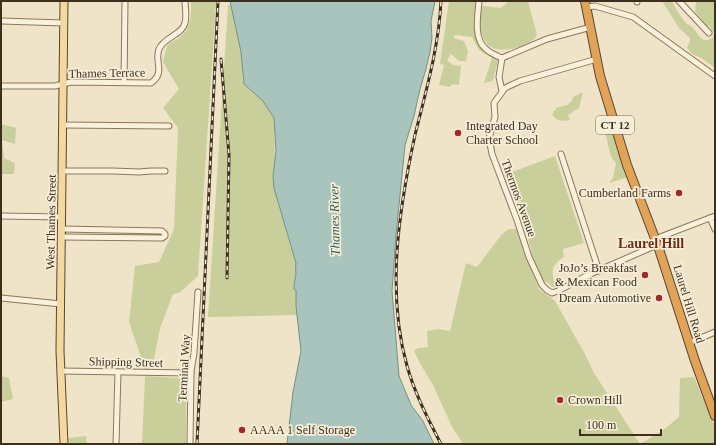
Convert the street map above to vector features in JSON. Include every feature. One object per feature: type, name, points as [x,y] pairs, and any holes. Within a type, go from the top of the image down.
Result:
[{"type":"highway","name":"CT 12","points":[[586,4],[603,86],[627,166],[656,242]]},
{"type":"highway","name":"Laurel Hill Road","points":[[656,242],[689,343],[712,402],[715,416]]},
{"type":"main road","name":"West Thames Street","points":[[64,1],[61,304],[61,371],[64,444]]},
{"type":"street","points":[[124,82],[125,1]]},
{"type":"street","name":"Thames Terrace","points":[[1,86],[55,86],[71,82],[151,82],[156,79],[159,73],[159,48],[168,38],[178,32],[185,24],[185,1]]},
{"type":"street","points":[[479,1],[477,24],[479,40],[485,49],[502,58],[547,39],[591,27]]},
{"type":"street","points":[[679,1],[709,33]]},
{"type":"street","points":[[586,4],[633,17],[715,76]]},
{"type":"street","points":[[1,21],[64,22]]},
{"type":"street","points":[[502,58],[499,77],[502,91],[510,85],[597,59]]},
{"type":"street","name":"Thermos Avenue","points":[[502,91],[494,103],[495,117],[490,135],[490,147],[529,256],[542,285],[548,291],[555,292],[656,242],[713,217]]},
{"type":"street","points":[[63,125],[169,126]]},
{"type":"street","points":[[561,154],[599,271]]},
{"type":"street","points":[[62,171],[165,171]]},
{"type":"street","points":[[1,216],[62,217]]},
{"type":"street","points":[[713,217],[715,229]]},
{"type":"street","points":[[62,233],[162,231],[165,235]]},
{"type":"street","name":"Terminal Way","points":[[190,444],[191,373],[194,353],[198,292]]},
{"type":"street","points":[[1,298],[61,304]]},
{"type":"street","points":[[689,343],[715,332]]},
{"type":"street","name":"Shipping Street","points":[[61,371],[191,373]]},
{"type":"street","points":[[116,444],[118,372]]},
{"type":"green space","points":[[191,1],[216,1],[198,276],[179,293],[173,294],[160,328],[154,359],[156,363],[161,366],[145,369],[129,322],[135,266],[159,262],[174,229],[178,128],[163,108],[179,89],[163,62],[168,45],[179,38],[189,26]]},
{"type":"green space","points":[[449,1],[478,1],[476,19],[484,51],[498,60],[493,81],[484,83],[492,58],[479,50],[472,37],[454,35],[454,38],[464,41],[468,51],[466,61],[459,61],[451,54],[447,60],[453,65],[461,66],[459,85],[452,84],[450,87],[439,85],[444,65],[440,64]]},
{"type":"green space","points":[[509,1],[528,1],[537,35],[527,44],[519,47],[498,49],[491,47],[482,35],[482,6],[501,8]]},
{"type":"green space","points":[[662,1],[672,1],[684,21],[691,26],[700,38],[706,40],[713,37],[714,33],[710,27],[704,24],[695,12],[696,1],[715,2],[715,68],[701,58],[692,54],[687,48],[690,38],[679,28]]},
{"type":"green space","points":[[228,5],[231,5],[241,52],[243,82],[263,101],[274,118],[276,196],[296,263],[294,288],[296,290],[298,315],[208,317]]},
{"type":"green space","points":[[583,92],[579,108],[568,115],[570,120],[565,121],[554,117],[552,114],[556,108],[567,105],[572,101],[573,97]]},
{"type":"green space","points":[[610,119],[628,177],[609,183],[613,178],[616,163],[610,154],[604,131],[597,123]]},
{"type":"green space","points":[[1,124],[16,128],[15,144],[2,140],[4,158],[15,163],[14,174],[1,174]]},
{"type":"green space","points":[[555,156],[584,243],[563,249],[564,257],[554,266],[553,277],[556,287],[552,287],[549,283],[542,281],[537,272],[522,216],[504,175]]},
{"type":"green space","points":[[509,229],[518,229],[539,289],[555,301],[594,373],[640,444],[463,444],[452,427],[433,385],[414,351],[418,348],[428,347],[427,331],[438,329],[450,331],[466,263],[477,267],[502,234]]},
{"type":"green space","points":[[1,376],[9,378],[13,399],[1,402]]},
{"type":"green space","points":[[145,376],[178,378],[186,382],[186,444],[142,444]]},
{"type":"green space","points":[[694,377],[715,427],[715,444],[640,444],[662,431],[679,417],[680,378]]},
{"type":"green space","points":[[86,436],[87,444],[70,444],[68,438]]},
{"type":"water","name":"Thames River","points":[[230,1],[435,1],[431,21],[432,38],[430,52],[405,145],[392,291],[399,376],[411,405],[423,421],[434,444],[287,444],[293,392],[301,351],[296,306],[296,290],[294,289],[296,263],[274,188],[273,176],[276,151],[274,118],[263,101],[244,84],[241,52]]},
{"type":"railway","points":[[197,444],[218,1]]},
{"type":"railway","points":[[441,1],[435,52],[415,135],[404,192],[397,250],[396,280],[397,309],[407,366],[418,396],[441,444]]},
{"type":"railway","points":[[221,59],[229,155],[227,278]]},
{"type":"place","name":"Integrated Day Charter School","points":[[458,133]]},
{"type":"place","name":"Cumberland Farms","points":[[679,193]]},
{"type":"place","name":"JoJo’s Breakfast & Mexican Food","points":[[645,275]]},
{"type":"place","name":"Dream Automotive","points":[[659,298]]},
{"type":"place","name":"Crown Hill","points":[[560,400]]},
{"type":"place","name":"AAAA 1 Self Storage","points":[[242,430]]},
{"type":"district","name":"Laurel Hill","points":[[651,243]]}]
